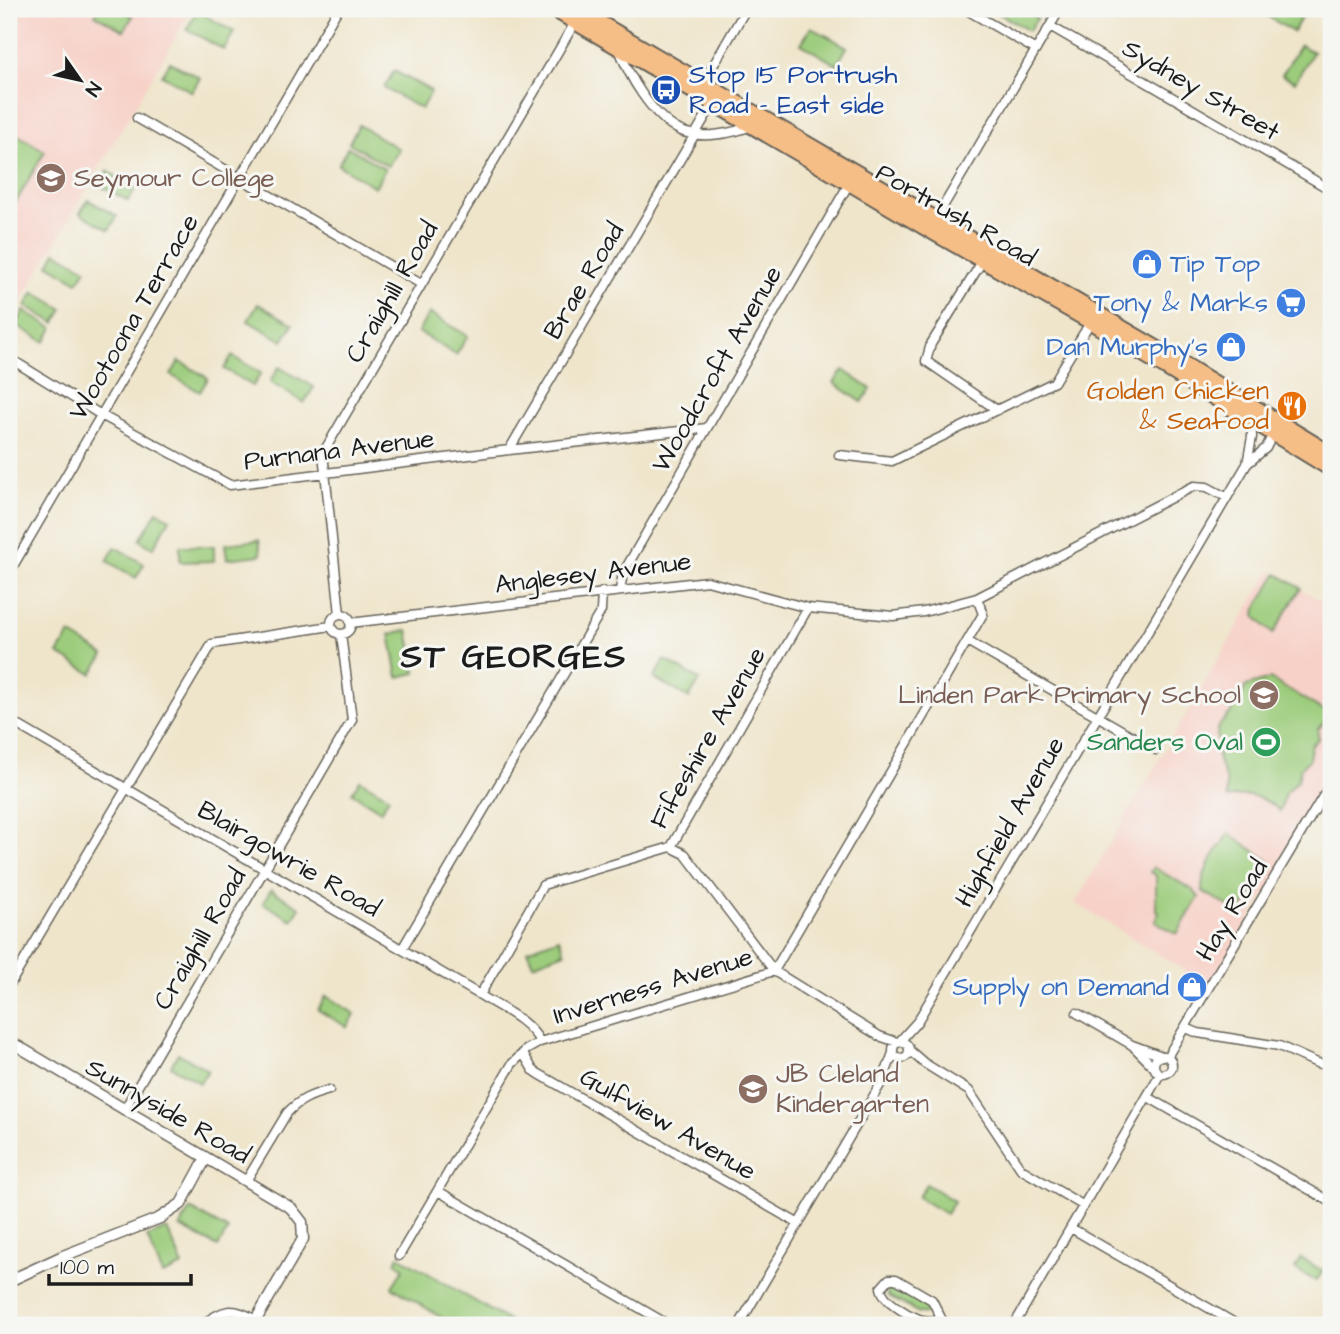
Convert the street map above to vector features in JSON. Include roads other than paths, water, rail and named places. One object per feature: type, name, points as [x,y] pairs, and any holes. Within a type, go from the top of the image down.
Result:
[{"type":"highway","name":"Portrush Road","points":[[554,9],[577,14],[703,83],[932,225],[1274,418],[1331,454]]},
{"type":"highway","name":"Portrush Road","points":[[577,14],[619,47],[752,125],[853,177]]},
{"type":"highway","name":"Portrush Road","points":[[932,225],[984,260],[1094,318],[1331,469]]},
{"type":"street","name":"Wootoona Terrace","points":[[9,573],[338,9]]},
{"type":"street","points":[[703,83],[746,9]]},
{"type":"street","points":[[965,9],[1036,50]]},
{"type":"street","points":[[932,225],[1060,9]]},
{"type":"street","name":"Craighill Road","points":[[340,614],[323,473],[323,453],[577,14]]},
{"type":"street","name":"Sydney Street","points":[[1049,26],[1331,190]]},
{"type":"street","points":[[619,47],[628,72],[659,113],[681,131],[696,134],[740,131],[752,125]]},
{"type":"street","name":"Brae Road","points":[[509,450],[714,102]]},
{"type":"street","points":[[137,118],[421,284]]},
{"type":"street","name":"Woodcroft Avenue","points":[[620,590],[623,573],[853,177]]},
{"type":"street","points":[[984,260],[931,344],[926,361],[997,410]]},
{"type":"street","points":[[839,455],[892,461],[1054,382],[1094,318]]},
{"type":"street","name":"Purnana Avenue","points":[[9,358],[102,415],[230,485],[707,428]]},
{"type":"street","points":[[1273,433],[1274,418]]},
{"type":"street","name":"Highfield Avenue","points":[[1247,464],[1252,437],[1251,419]]},
{"type":"street","name":"Highfield Avenue","points":[[739,1325],[1226,498],[1247,464],[1266,448],[1273,433]]},
{"type":"street","name":"Anglesey Avenue","points":[[350,623],[707,581],[808,608],[893,616],[924,612],[977,598],[1194,486],[1207,487],[1226,498]]},
{"type":"street","points":[[402,949],[601,611],[601,592]]},
{"type":"street","name":"Inverness Avenue","points":[[399,1256],[512,1064],[523,1053],[540,1042],[774,971],[982,614],[977,598]]},
{"type":"street","name":"Fifeshire Avenue","points":[[480,995],[543,885],[671,847],[808,608]]},
{"type":"street","points":[[340,614],[346,615],[350,623],[349,629],[341,634],[335,632],[331,626],[333,618],[340,614]]},
{"type":"street","points":[[9,986],[212,644],[331,626]]},
{"type":"street","name":"Craighill Road","points":[[124,1110],[352,720],[341,634]]},
{"type":"street","points":[[967,641],[1156,750]]},
{"type":"street","name":"Blairgowrie Road","points":[[9,720],[480,995],[536,1032],[540,1042]]},
{"type":"street","name":"Hay Road","points":[[1165,1057],[1186,1028],[1331,783]]},
{"type":"street","points":[[671,847],[685,854],[774,971],[879,1036],[901,1053],[962,1085],[975,1097],[1021,1169],[1084,1206]]},
{"type":"street","points":[[1077,1013],[1132,1045],[1165,1057],[1172,1062],[1171,1070],[1166,1074],[1157,1070],[1132,1045]]},
{"type":"street","name":"Highfield Avenue","points":[[901,1053],[899,1041],[917,1021]]},
{"type":"street","points":[[1186,1028],[1198,1033],[1279,1046],[1317,1063],[1331,1066]]},
{"type":"street","points":[[879,1036],[899,1041]]},
{"type":"street","name":"Sunnyside Road","points":[[9,1041],[292,1208],[302,1222],[303,1239],[255,1323]]},
{"type":"street","name":"Gulfview Avenue","points":[[523,1053],[533,1070],[539,1074],[799,1224]]},
{"type":"street","points":[[1014,1325],[1148,1097],[1157,1070],[1156,1061],[1165,1057]]},
{"type":"street","points":[[246,1181],[287,1113],[296,1103],[311,1095],[330,1090]]},
{"type":"street","points":[[1148,1097],[1331,1202]]},
{"type":"street","points":[[9,1281],[63,1256],[159,1218],[181,1204],[206,1158]]},
{"type":"street","points":[[438,1191],[669,1325]]},
{"type":"street","points":[[1071,1228],[1237,1325]]},
{"type":"street","points":[[943,1320],[932,1300],[896,1279],[883,1282],[881,1287],[886,1299],[920,1319],[943,1320],[952,1325]]},
{"type":"street","points":[[201,1325],[227,1311],[241,1312],[255,1323]]},
{"type":"place","name":"Stop 15 Portrush Road - East side","points":[[666,90]]},
{"type":"place","name":"Seymour College","points":[[51,178]]},
{"type":"place","name":"Tip Top","points":[[1147,264]]},
{"type":"place","name":"Tony & Marks","points":[[1291,303]]},
{"type":"place","name":"Dan Murphy's","points":[[1231,347]]},
{"type":"place","name":"Golden Chicken & Seafood","points":[[1292,406]]},
{"type":"place","name":"Linden Park Primary School","points":[[1264,695]]},
{"type":"place","name":"Sanders Oval","points":[[1266,742]]},
{"type":"place","name":"Supply on Demand","points":[[1192,987]]},
{"type":"place","name":"JB Cleland Kindergarten","points":[[753,1089]]},
{"type":"district","name":"ST GEORGES","points":[[514,657]]}]
